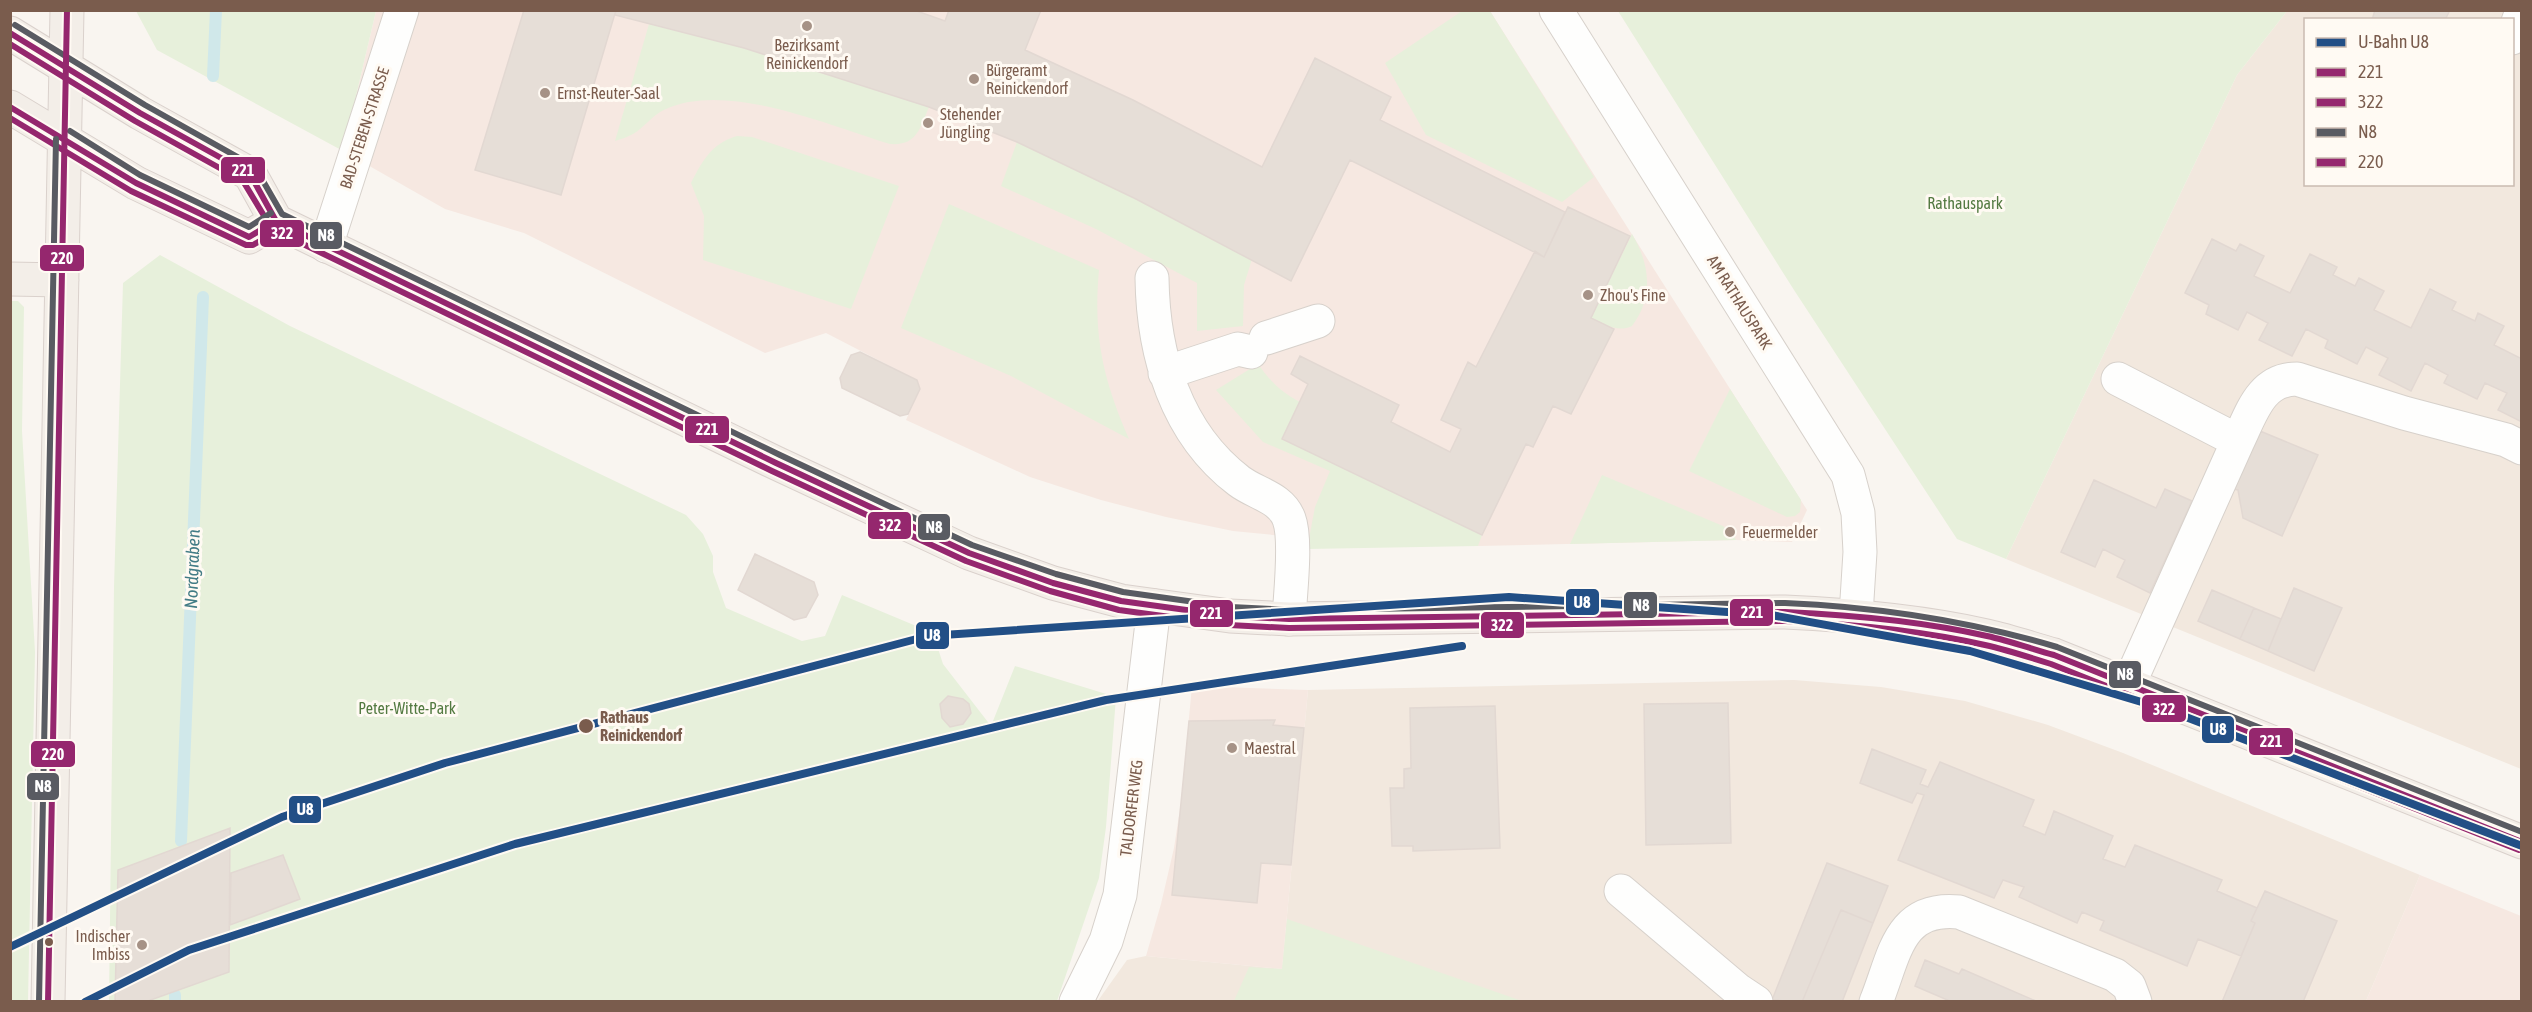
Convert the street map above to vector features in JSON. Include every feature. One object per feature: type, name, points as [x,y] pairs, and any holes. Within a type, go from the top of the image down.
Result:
[{"type":"main road","points":[[48,1002],[68,10]]},
{"type":"main road","points":[[10,33],[148,118],[250,174],[276,221],[776,464],[969,554],[1053,583],[1121,601],[1230,616],[1289,620],[1785,612],[1856,615],[1919,623],[1989,636],[2054,655],[2522,842]]},
{"type":"main road","points":[[10,107],[136,183],[249,237],[276,221]]},
{"type":"main road","points":[[10,279],[62,280]]},
{"type":"street","name":"BAD-STEBEN-STRASSE","points":[[326,246],[402,10]]},
{"type":"street","name":"AM RATHAUSPARK","points":[[1556,10],[1848,475],[1858,513],[1860,552],[1856,615]]},
{"type":"street","points":[[2514,33],[2522,11]]},
{"type":"street","points":[[1152,278],[1153,312],[1165,374],[1185,420],[1213,458],[1241,482],[1284,508],[1290,520],[1292,535],[1289,620]]},
{"type":"street","points":[[1165,374],[1318,321]]},
{"type":"street","points":[[2118,379],[2238,441]]},
{"type":"street","points":[[2129,684],[2238,441],[2254,408],[2266,390],[2274,383],[2286,379],[2297,379],[2506,440],[2522,448]]},
{"type":"street","name":"TALDORFER WEG","points":[[1076,1002],[1106,941],[1120,895],[1154,606]]},
{"type":"street","points":[[1621,891],[1738,990],[1756,1002]]},
{"type":"street","points":[[1876,1002],[1905,929],[1926,914],[1943,910],[1959,912],[2115,975],[2129,986],[2135,1002]]},
{"type":"shaded area","points":[[376,11],[1490,11],[1807,510],[1792,542],[1736,540],[1478,546],[1375,545],[1233,531],[1101,500],[1030,477],[906,420],[920,389],[917,380],[826,333],[765,353],[524,233],[445,209],[343,151]]},
{"type":"shaded area","points":[[2287,11],[2521,11],[2521,769],[2006,559],[2237,75]]},
{"type":"shaded area","points":[[1794,680],[1881,687],[1965,701],[2048,725],[2123,753],[2420,875],[2366,1001],[1097,1002],[1127,960],[1146,956],[1282,969],[1308,690]]},
{"type":"shaded area","points":[[1192,686],[1308,690],[1282,969],[1146,956],[1174,848],[1181,802]]},
{"type":"shaded area","points":[[2420,875],[2521,916],[2521,1001],[2366,1001]]},
{"type":"green space","points":[[136,11],[376,11],[343,151],[157,50]]},
{"type":"green space","points":[[1462,11],[1490,11],[1594,177],[1562,202],[1426,135],[1385,63]]},
{"type":"green space","name":"Rathauspark","points":[[1618,11],[2287,11],[2237,75],[2006,559],[1957,539],[1794,290]]},
{"type":"green space","points":[[649,24],[744,48],[929,107],[912,139],[899,144],[890,144],[778,109],[718,100],[691,102],[666,109],[633,134],[615,141]]},
{"type":"green space","points":[[737,136],[752,137],[899,186],[851,309],[703,260],[704,216],[691,183],[714,148]]},
{"type":"green space","points":[[1017,142],[1136,199],[1252,259],[1244,285],[1243,326],[1197,331],[1197,283],[1096,229],[1001,186]]},
{"type":"green space","points":[[949,204],[1099,270],[1098,316],[1102,357],[1112,397],[1129,439],[1011,376],[901,328]]},
{"type":"green space","points":[[1632,234],[1646,269],[1646,292],[1644,304],[1632,326],[1621,329],[1591,318]]},
{"type":"green space","name":"Peter-Witte-Park","points":[[160,255],[290,326],[686,515],[703,534],[713,556],[713,572],[726,608],[802,641],[825,636],[842,595],[933,633],[943,664],[991,726],[1015,666],[1116,697],[1106,827],[1099,878],[1057,1001],[109,1002],[114,587],[123,283]]},
{"type":"green space","points":[[11,301],[18,301],[24,307],[22,431],[35,652],[28,1002],[10,1001]]},
{"type":"green space","points":[[1258,364],[1276,386],[1300,402],[1282,439],[1482,535],[1478,546],[1307,549],[1315,507],[1330,471],[1263,442],[1216,390]]},
{"type":"green space","points":[[1730,389],[1801,500],[1800,512],[1795,516],[1787,517],[1689,471]]},
{"type":"green space","points":[[1602,475],[1723,526],[1733,534],[1736,540],[1570,544]]},
{"type":"green space","points":[[1287,919],[1522,1001],[1234,1001],[1249,967],[1282,969]]},
{"type":"building","name":"Ernst-Reuter-Saal","points":[[524,10],[616,10],[561,195],[475,170]]},
{"type":"building","points":[[616,10],[914,10],[945,21],[949,10],[1041,10],[1025,50],[1133,100],[1262,167],[1315,58],[1391,97],[1380,120],[1565,212],[1544,257],[1350,160],[1291,281],[1136,199],[1017,142],[929,107],[744,48],[615,15]]},
{"type":"building","points":[[2375,10],[2450,10],[2446,18],[2373,18]]},
{"type":"building","points":[[1568,207],[1630,236],[1591,318],[1614,329],[1571,414],[1553,406],[1533,447],[1526,444],[1482,535],[1282,439],[1308,384],[1291,374],[1300,356],[1399,405],[1391,422],[1450,452],[1461,429],[1441,420],[1468,362],[1476,367],[1535,251],[1544,257]]},
{"type":"building","points":[[2212,239],[2236,251],[2240,244],[2264,256],[2254,276],[2290,293],[2310,254],[2337,267],[2333,275],[2355,286],[2359,278],[2384,291],[2374,310],[2411,328],[2430,289],[2456,302],[2452,310],[2475,321],[2478,313],[2504,326],[2494,345],[2522,359],[2522,422],[2498,410],[2507,393],[2485,383],[2477,399],[2444,383],[2448,375],[2425,363],[2411,391],[2379,375],[2388,358],[2366,347],[2357,364],[2325,348],[2328,340],[2306,329],[2292,356],[2259,340],[2268,323],[2247,312],[2238,330],[2206,314],[2209,305],[2185,293]]},
{"type":"building","points":[[860,352],[917,380],[920,389],[908,414],[900,416],[842,388],[840,378],[851,355]]},
{"type":"building","points":[[2260,431],[2318,455],[2282,536],[2243,518],[2238,490],[2233,489]]},
{"type":"building","points":[[2094,480],[2156,508],[2165,489],[2192,501],[2150,593],[2117,577],[2125,560],[2103,549],[2095,567],[2061,552]]},
{"type":"building","points":[[755,554],[814,582],[818,595],[806,617],[794,620],[738,590]]},
{"type":"building","points":[[2294,588],[2342,608],[2314,671],[2268,651]]},
{"type":"building","points":[[2212,590],[2254,608],[2240,639],[2198,621]]},
{"type":"building","points":[[2254,608],[2281,619],[2268,651],[2240,639]]},
{"type":"building","points":[[948,696],[963,699],[969,704],[971,713],[963,724],[950,727],[942,718],[940,704]]},
{"type":"building","points":[[1728,703],[1731,843],[1646,845],[1644,704]]},
{"type":"building","points":[[1495,706],[1500,848],[1413,851],[1413,846],[1392,846],[1390,788],[1404,788],[1404,769],[1411,768],[1410,708]]},
{"type":"building","points":[[1275,720],[1273,725],[1304,728],[1291,865],[1261,863],[1257,903],[1172,895],[1189,721]]},
{"type":"building","points":[[1872,749],[1926,770],[1920,784],[1928,787],[1940,762],[2034,800],[2023,826],[2045,835],[2054,811],[2113,836],[2103,859],[2125,867],[2135,845],[2222,880],[2217,891],[2257,908],[2251,921],[2255,923],[2241,956],[2198,939],[2187,966],[2100,930],[2104,921],[2082,912],[2077,923],[2019,897],[2024,887],[2003,880],[1994,898],[1898,860],[1924,795],[1917,793],[1912,803],[1860,783]]},
{"type":"building","points":[[230,828],[229,972],[145,1002],[115,1002],[118,870]]},
{"type":"building","points":[[283,855],[300,899],[230,925],[231,873]]},
{"type":"building","points":[[1827,863],[1888,886],[1873,923],[1841,910],[1802,1002],[1772,1000]]},
{"type":"building","points":[[2265,891],[2337,921],[2303,1002],[2222,1002],[2255,923],[2251,921]]},
{"type":"building","points":[[1841,910],[1873,923],[1842,1002],[1802,1002]]},
{"type":"building","points":[[1925,960],[1959,974],[1962,969],[2038,1002],[1952,1002],[1915,986]]},
{"type":"waterway","name":"Nordgraben","points":[[213,76],[216,10]]},
{"type":"waterway","name":"Nordgraben","points":[[181,841],[203,297]]},
{"type":"waterway","name":"Nordgraben","points":[[175,995],[175,1002]]},
{"type":"metro line","name":"U8","points":[[10,947],[282,817],[445,763],[928,636],[1509,597],[1771,615],[1970,651],[2165,709],[2522,846]]},
{"type":"metro line","name":"U8","points":[[85,1002],[189,950],[515,844],[1106,700],[1462,646]]},
{"type":"transit line","name":"220","points":[[48,1002],[67,10]]},
{"type":"transit line","name":"N8","points":[[15,25],[145,105],[255,167],[282,214],[780,455],[972,545],[1056,574],[1123,592],[1231,607],[1289,610],[1785,603],[1922,616],[1989,629],[2057,647],[2522,832]]},
{"type":"transit line","name":"221","points":[[10,33],[140,113],[250,174],[276,221],[776,463],[969,553],[1053,583],[1121,601],[1230,616],[1289,619],[1785,612],[1861,617],[1937,626],[1996,638],[2054,655],[2522,842]]},
{"type":"transit line","name":"322","points":[[10,44],[135,121],[243,181],[272,229],[772,471],[966,561],[1050,591],[1119,610],[1229,625],[1289,628],[1785,621],[1860,626],[1935,635],[1993,647],[2051,664],[2519,850]]},
{"type":"transit line","name":"221","points":[[10,107],[136,183],[249,237],[276,221]]},
{"type":"transit line","name":"322","points":[[10,118],[131,191],[246,245],[253,245],[281,229]]},
{"type":"transit line","name":"N8","points":[[70,131],[140,175],[249,227],[271,213]]},
{"type":"transit line","name":"N8","points":[[39,1002],[56,139]]},
{"type":"place","name":"Bezirksamt Reinickendorf","points":[[807,26]]},
{"type":"place","name":"Bürgeramt Reinickendorf","points":[[974,79]]},
{"type":"place","name":"Ernst-Reuter-Saal","points":[[545,93]]},
{"type":"place","name":"Stehender Jüngling","points":[[928,123]]},
{"type":"place","name":"Zhou's Fine","points":[[1588,295]]},
{"type":"place","name":"Feuermelder","points":[[1730,532]]},
{"type":"place","name":"Rathaus Reinickendorf","points":[[586,726]]},
{"type":"place","name":"Maestral","points":[[1232,748]]},
{"type":"place","name":"Indischer Imbiss","points":[[142,945]]}]
